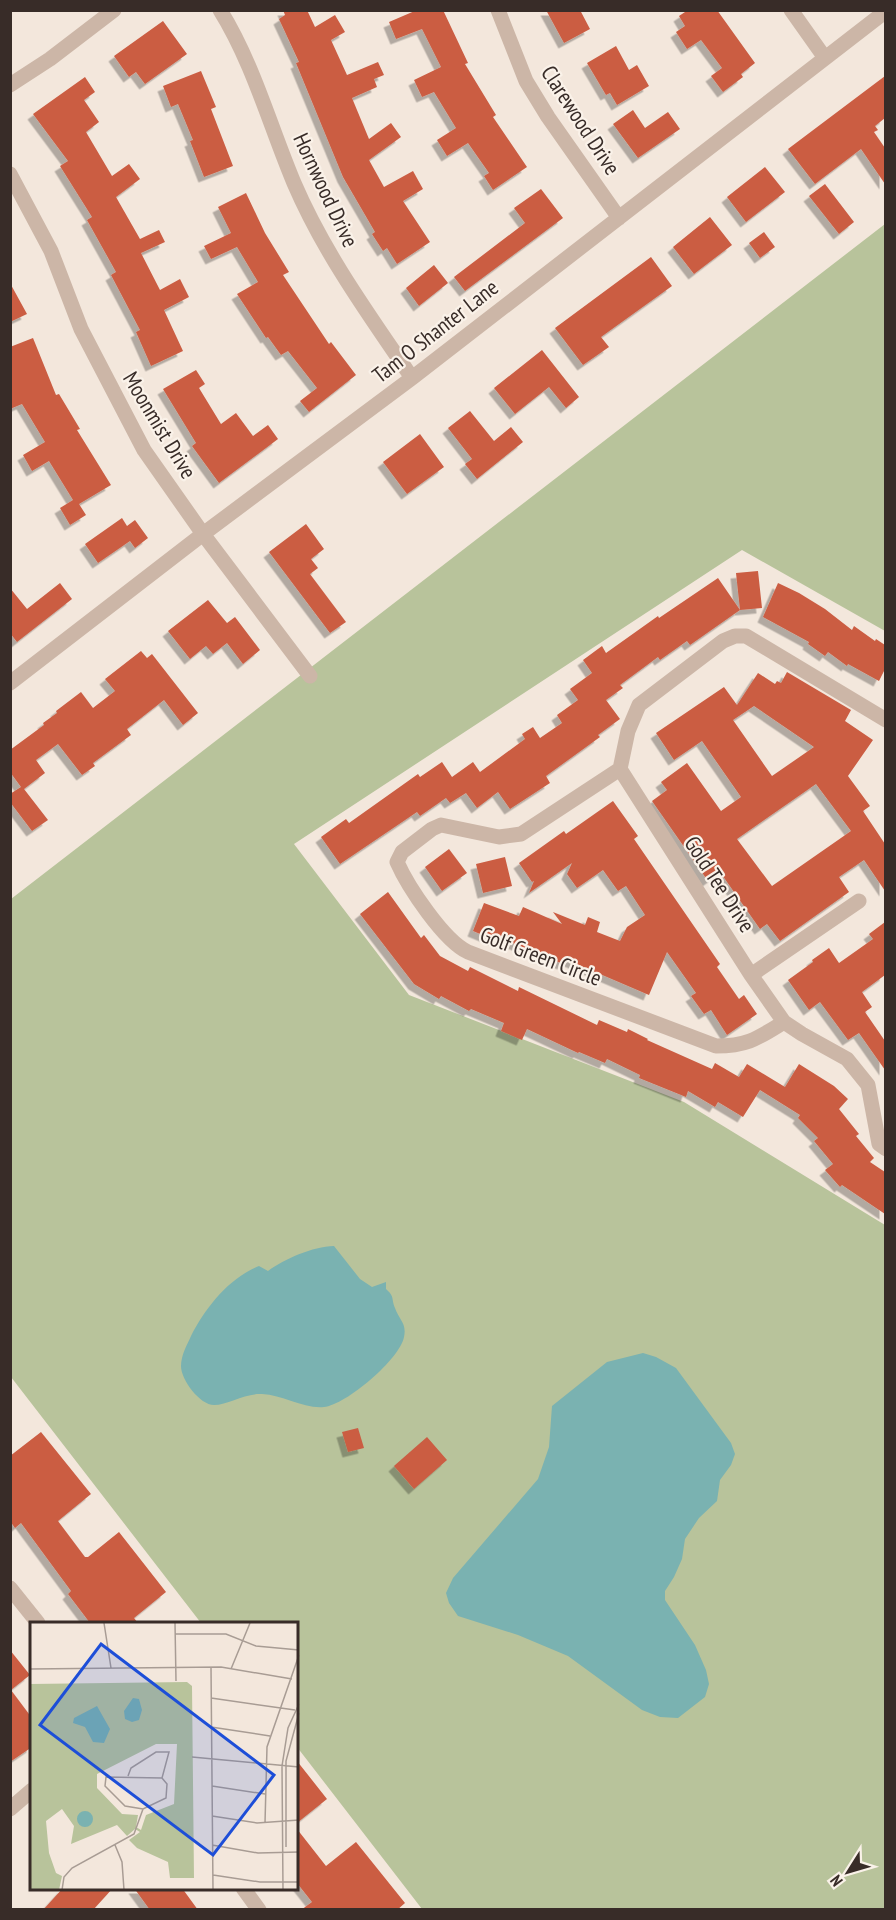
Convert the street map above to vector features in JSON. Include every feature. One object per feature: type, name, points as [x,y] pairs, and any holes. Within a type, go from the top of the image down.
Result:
[{"type":"street","points":[[10,85],[50,59],[114,10]]},
{"type":"street","name":"Hornwood Drive","points":[[220,10],[243,55],[310,218],[357,298],[412,378]]},
{"type":"street","name":"Clarewood Drive","points":[[498,10],[526,81],[548,117],[619,218]]},
{"type":"street","points":[[791,10],[825,58]]},
{"type":"street","name":"Tam O Shanter Lane","points":[[10,683],[203,534],[412,378],[885,11]]},
{"type":"street","name":"Moonmist Drive","points":[[10,174],[51,250],[81,328],[118,404],[144,450],[203,534],[310,676]]},
{"type":"street","points":[[620,769],[627,731],[639,705],[723,641],[735,636],[746,636],[885,720]]},
{"type":"street","name":"Gold Tee Drive","points":[[620,769],[751,975],[784,1022]]},
{"type":"street","name":"Golf Green Circle","points":[[620,769],[521,834],[499,837],[441,825],[432,829],[402,852],[397,862],[404,879],[457,947],[705,1042],[716,1046],[733,1046],[751,1042],[784,1022]]},
{"type":"street","points":[[751,975],[859,901]]},
{"type":"street","points":[[784,1022],[847,1059],[868,1085],[879,1144],[885,1149]]},
{"type":"street","points":[[10,1588],[37,1622]]},
{"type":"street","points":[[10,1809],[30,1792]]},
{"type":"street","points":[[244,1890],[259,1910]]},
{"type":"green space","points":[[885,224],[885,631],[742,550],[294,844],[409,995],[684,1102],[885,1225],[885,1909],[422,1909],[298,1748],[298,1622],[200,1622],[11,1377],[11,899]]},
{"type":"water","points":[[334,1246],[360,1279],[372,1287],[386,1282],[386,1289],[392,1296],[404,1325],[405,1332],[400,1346],[383,1368],[358,1390],[324,1407],[309,1406],[262,1394],[249,1395],[214,1405],[197,1396],[184,1378],[182,1358],[197,1325],[219,1295],[238,1278],[259,1266],[268,1271],[300,1254],[317,1248]]},
{"type":"water","points":[[643,1353],[676,1368],[731,1443],[735,1454],[731,1465],[720,1480],[717,1501],[699,1518],[685,1539],[682,1559],[665,1591],[665,1600],[695,1645],[706,1670],[709,1684],[705,1697],[678,1718],[660,1717],[642,1710],[568,1656],[518,1635],[458,1616],[449,1603],[446,1593],[453,1578],[538,1479],[549,1447],[552,1406],[607,1362]]},
{"type":"building","points":[[283,10],[307,10],[315,27],[335,15],[345,32],[331,40],[347,75],[378,62],[384,75],[374,79],[377,87],[352,98],[369,139],[391,123],[401,137],[369,160],[384,187],[413,171],[423,189],[403,201],[430,242],[397,264],[387,248],[383,251],[372,234],[375,232],[343,177],[296,63],[299,62],[279,19],[285,15]]},
{"type":"building","points":[[417,10],[443,10],[468,63],[465,64],[496,115],[493,117],[527,167],[493,190],[484,176],[489,173],[468,143],[447,156],[437,140],[456,128],[434,92],[422,97],[414,80],[441,67],[422,29],[396,39],[389,22]]},
{"type":"building","points":[[546,10],[580,10],[590,29],[564,43]]},
{"type":"building","points":[[688,10],[717,10],[755,63],[741,74],[743,77],[723,92],[711,76],[722,68],[701,40],[687,49],[676,32],[685,26],[679,16]]},
{"type":"building","points":[[163,21],[187,54],[145,84],[136,72],[129,77],[114,56]]},
{"type":"building","points":[[616,46],[629,70],[637,65],[649,86],[617,105],[610,93],[606,95],[587,63]]},
{"type":"building","points":[[201,71],[216,107],[211,109],[233,166],[204,177],[190,141],[193,140],[178,104],[171,107],[163,86]]},
{"type":"building","points":[[885,76],[885,118],[875,126],[878,130],[874,132],[885,148],[885,184],[861,149],[815,184],[788,149]]},
{"type":"building","points":[[85,77],[95,92],[84,100],[99,122],[86,132],[112,176],[129,164],[140,179],[116,197],[140,239],[159,230],[165,242],[141,253],[160,290],[180,279],[189,297],[164,310],[183,351],[151,366],[136,332],[140,330],[111,275],[116,272],[87,220],[92,217],[60,166],[68,161],[33,114]]},
{"type":"building","points":[[633,110],[645,128],[668,112],[680,129],[638,158],[613,124]]},
{"type":"building","points":[[765,167],[785,192],[746,222],[727,197]]},
{"type":"building","points":[[825,184],[854,222],[839,234],[809,196]]},
{"type":"building","points":[[541,189],[563,218],[465,291],[454,277],[525,223],[514,208]]},
{"type":"building","points":[[246,193],[265,233],[289,272],[283,275],[329,344],[331,342],[356,375],[309,412],[300,401],[317,388],[288,351],[281,355],[268,337],[266,338],[237,294],[258,282],[237,247],[211,259],[204,246],[231,233],[218,207]]},
{"type":"building","points":[[710,217],[732,245],[694,274],[673,247]]},
{"type":"building","points":[[764,232],[775,247],[760,258],[749,243]]},
{"type":"building","points":[[651,257],[672,286],[601,337],[609,347],[583,365],[555,328]]},
{"type":"building","points":[[434,265],[448,283],[419,306],[406,288]]},
{"type":"building","points":[[10,283],[27,314],[10,322]]},
{"type":"building","points":[[33,338],[56,395],[59,394],[80,429],[77,430],[111,485],[79,504],[86,515],[70,525],[60,508],[73,500],[49,461],[32,471],[23,455],[45,442],[22,404],[10,409],[10,347]]},
{"type":"building","points":[[542,350],[579,397],[566,408],[549,387],[515,414],[494,388]]},
{"type":"building","points":[[196,370],[205,384],[199,388],[221,424],[236,413],[253,436],[268,425],[278,439],[219,483],[192,446],[196,443],[163,389]]},
{"type":"building","points":[[470,411],[494,441],[511,427],[523,442],[477,479],[465,464],[472,459],[448,428]]},
{"type":"building","points":[[420,434],[444,467],[407,494],[383,462]]},
{"type":"building","points":[[122,518],[127,526],[135,520],[148,538],[135,548],[130,541],[98,563],[85,544]]},
{"type":"building","points":[[306,524],[324,549],[311,559],[318,568],[310,574],[346,622],[330,633],[269,552]]},
{"type":"building","points":[[758,571],[762,608],[740,610],[736,573]]},
{"type":"building","points":[[718,578],[740,610],[690,645],[687,641],[660,660],[658,657],[620,685],[623,688],[606,700],[620,719],[598,735],[600,737],[546,776],[550,783],[510,809],[498,792],[477,808],[466,793],[450,803],[446,798],[420,816],[417,812],[340,864],[321,837],[346,819],[349,823],[418,774],[420,777],[442,762],[452,777],[473,762],[480,772],[525,739],[522,734],[533,727],[540,738],[562,723],[557,715],[578,700],[570,689],[592,673],[583,660],[602,646],[606,653],[658,616],[659,618]]},
{"type":"building","points":[[60,583],[72,599],[17,642],[10,633],[10,588],[27,609]]},
{"type":"building","points":[[778,583],[825,609],[852,630],[854,626],[875,641],[876,639],[885,645],[885,669],[879,681],[848,664],[847,666],[828,652],[825,656],[808,644],[809,642],[763,617]]},
{"type":"building","points":[[208,600],[227,623],[235,617],[260,650],[243,664],[227,643],[213,654],[206,646],[190,659],[168,631]]},
{"type":"building","points":[[141,651],[147,658],[152,654],[198,713],[183,725],[164,700],[127,729],[131,735],[93,763],[95,766],[82,775],[58,744],[36,760],[45,773],[24,789],[48,820],[32,831],[10,802],[10,794],[21,787],[10,772],[10,750],[44,725],[43,723],[57,713],[56,711],[81,692],[93,708],[115,691],[105,679]]},
{"type":"building","points":[[787,672],[851,710],[845,721],[873,740],[848,776],[870,806],[863,811],[885,844],[885,891],[864,860],[839,877],[849,892],[780,941],[767,924],[760,929],[720,872],[708,881],[652,801],[667,790],[661,782],[687,763],[721,811],[741,797],[702,741],[674,760],[656,733],[724,687],[737,705],[758,673],[775,684],[777,681],[781,683]],"holes":[[[754,706],[814,747],[772,776],[733,720]],[[816,784],[851,831],[772,886],[737,839]]]},
{"type":"building","points":[[613,801],[638,836],[634,839],[720,964],[717,967],[739,999],[744,995],[757,1014],[727,1035],[711,1010],[704,1014],[691,996],[696,993],[667,952],[649,995],[565,959],[563,964],[503,939],[502,943],[473,931],[484,903],[519,916],[523,907],[562,924],[553,912],[585,925],[588,917],[600,922],[597,932],[620,941],[627,927],[645,915],[626,886],[618,891],[603,870],[577,888],[567,874],[572,863],[529,893],[534,881],[532,882],[519,863],[564,831],[566,834]]},
{"type":"building","points":[[449,849],[467,873],[442,891],[425,867]]},
{"type":"building","points":[[505,857],[512,886],[483,893],[476,864]]},
{"type":"building","points":[[388,892],[421,938],[424,935],[440,956],[468,971],[470,967],[518,991],[519,987],[597,1025],[599,1020],[627,1032],[628,1029],[712,1069],[715,1063],[739,1077],[747,1064],[785,1087],[799,1064],[834,1086],[848,1099],[839,1109],[859,1134],[856,1136],[874,1158],[870,1162],[885,1172],[885,1214],[842,1185],[840,1187],[825,1170],[833,1164],[814,1141],[818,1138],[798,1118],[800,1115],[760,1090],[743,1117],[718,1102],[715,1107],[688,1091],[686,1097],[639,1078],[640,1075],[607,1059],[605,1063],[578,1053],[527,1029],[522,1040],[501,1031],[504,1023],[471,1009],[469,1011],[441,996],[439,999],[414,984],[360,914]]},
{"type":"building","points":[[885,922],[885,975],[862,992],[872,1007],[865,1012],[885,1041],[885,1070],[859,1033],[848,1040],[820,1002],[809,1010],[788,980],[829,948],[839,963],[873,939],[869,934]]},
{"type":"building","points":[[358,1428],[364,1448],[348,1452],[342,1432]]},
{"type":"building","points":[[41,1432],[91,1494],[58,1521],[85,1557],[119,1532],[166,1592],[134,1618],[137,1622],[89,1622],[68,1594],[71,1591],[21,1523],[15,1528],[10,1521],[10,1456]]},
{"type":"building","points":[[427,1437],[447,1460],[414,1489],[394,1466]]},
{"type":"building","points":[[10,1650],[30,1675],[11,1690],[30,1715],[30,1748],[10,1762]]},
{"type":"building","points":[[298,1762],[327,1799],[298,1822]]},
{"type":"building","points":[[298,1830],[326,1866],[356,1842],[405,1903],[397,1910],[301,1910],[312,1902],[298,1884]]},
{"type":"building","points":[[61,1890],[111,1890],[93,1910],[43,1910]]},
{"type":"building","points":[[135,1890],[183,1890],[198,1910],[150,1910]]}]
